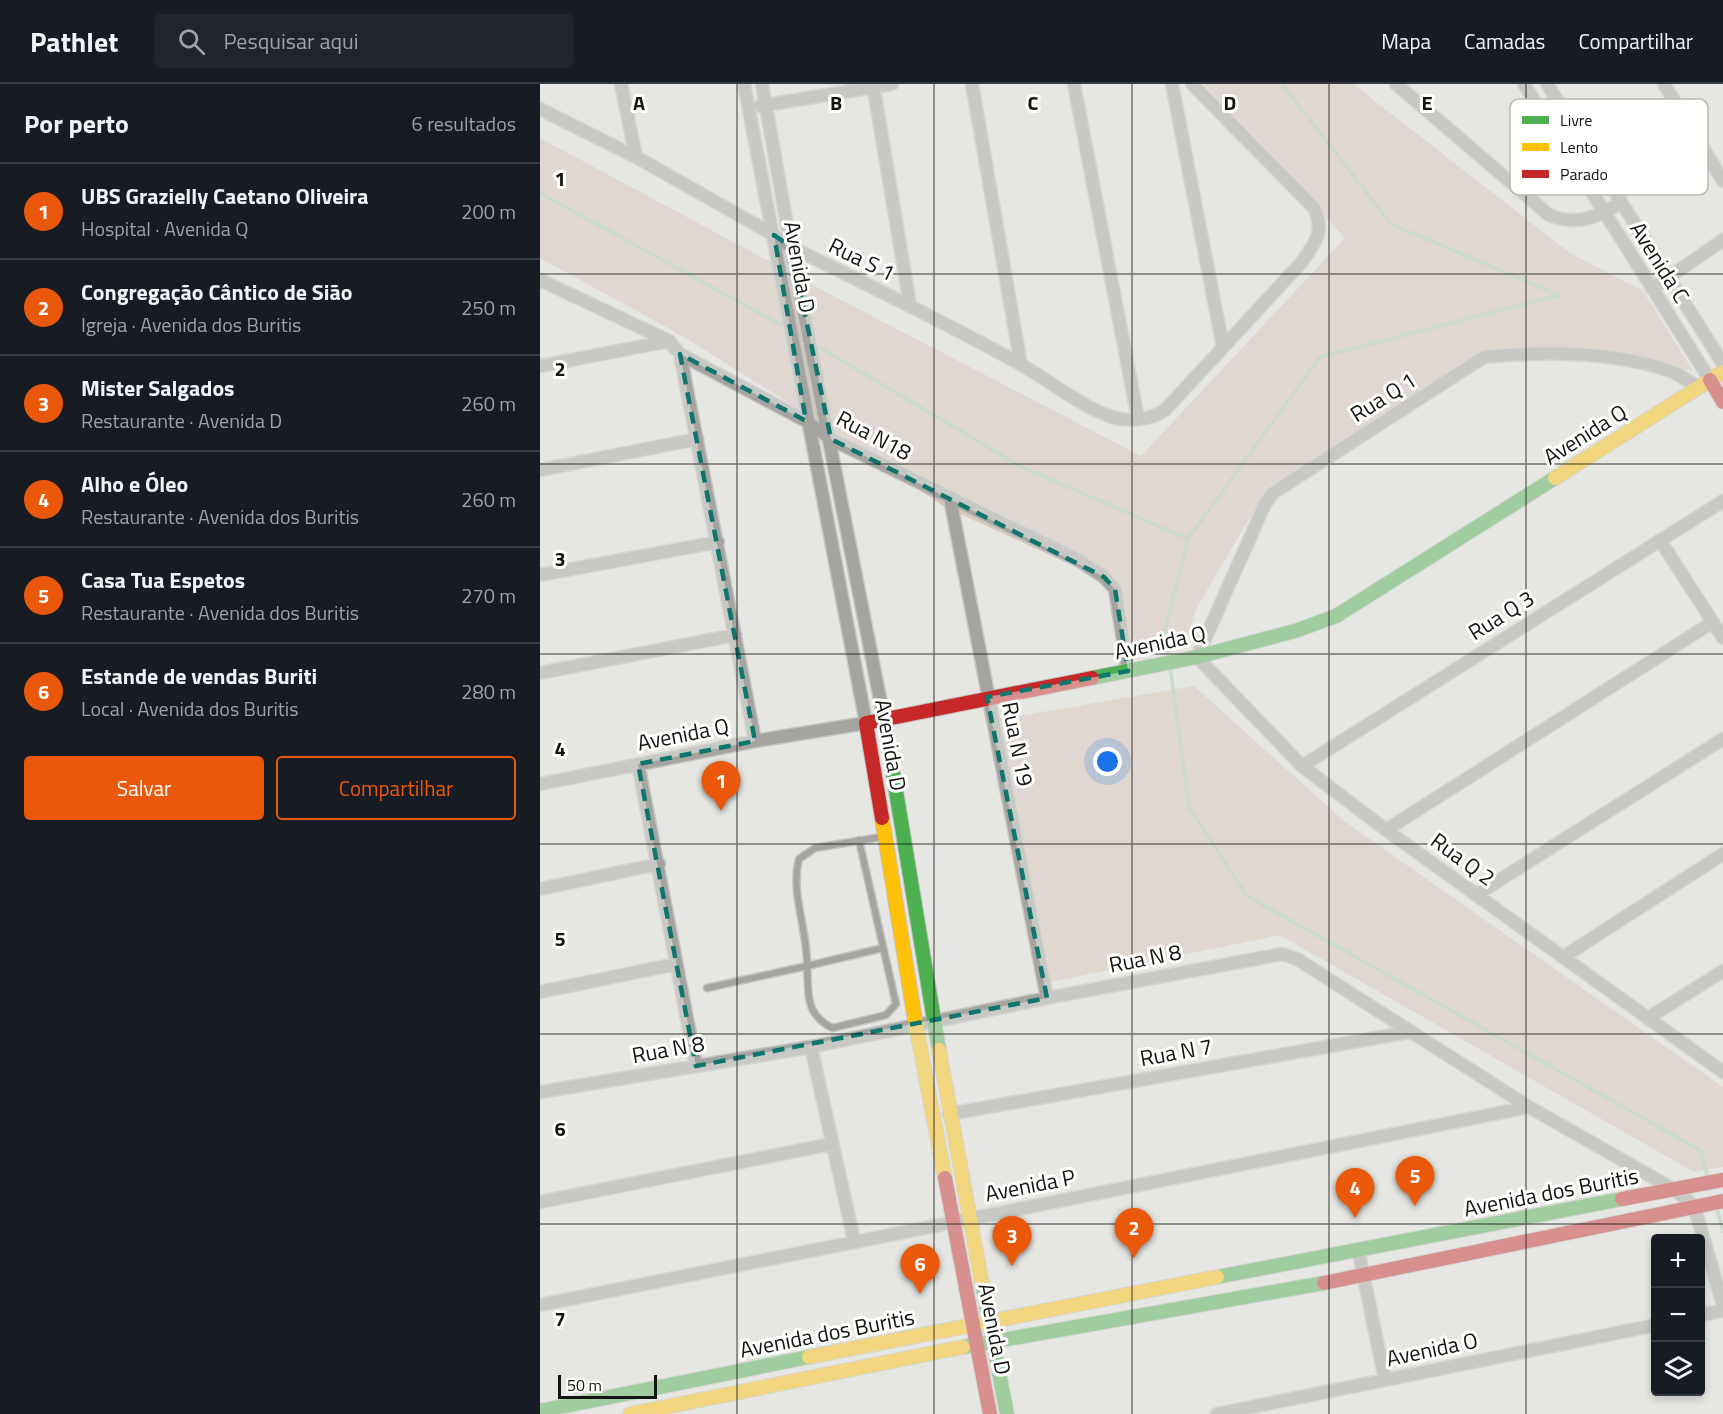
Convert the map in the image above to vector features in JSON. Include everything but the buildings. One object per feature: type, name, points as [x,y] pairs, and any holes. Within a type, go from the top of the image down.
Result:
[{"type":"street","points":[[621,84],[636,157]]},
{"type":"street","name":"Avenida D","points":[[744,84],[774,235],[806,421],[866,723],[916,1026],[990,1414]]},
{"type":"street","name":"Avenida D","points":[[762,84],[791,248],[831,439],[884,719],[950,1114],[972,1218],[1007,1414]]},
{"type":"street","points":[[748,107],[892,84]]},
{"type":"street","points":[[972,84],[1021,365]]},
{"type":"street","points":[[1074,84],[1138,419],[1152,417],[1165,410],[1300,263],[1316,242],[1321,230],[1314,208],[1192,84]]},
{"type":"street","points":[[1172,84],[1223,347]]},
{"type":"street","points":[[1396,84],[1510,182]]},
{"type":"street","name":"Avenida C","points":[[1524,84],[1533,99]]},
{"type":"street","name":"Avenida C","points":[[1546,84],[1556,99]]},
{"type":"street","points":[[1664,84],[1673,99]]},
{"type":"street","points":[[873,86],[910,305]]},
{"type":"street","name":"Rua S 1","points":[[540,109],[636,157],[774,235],[791,248],[910,305],[1106,414],[1138,419]]},
{"type":"street","points":[[1708,157],[1723,182]]},
{"type":"street","points":[[1526,195],[1549,215],[1566,222],[1605,214],[1621,202]]},
{"type":"street","name":"Avenida C","points":[[1593,195],[1652,289],[1704,383],[1723,402]]},
{"type":"street","name":"Avenida C","points":[[1617,195],[1723,364]]},
{"type":"street","points":[[1652,289],[1723,240]]},
{"type":"street","name":"Rua N18","points":[[540,280],[669,340],[680,354],[806,421],[831,439],[1080,561],[1108,580],[1114,589],[1128,670]]},
{"type":"street","points":[[540,366],[669,340]]},
{"type":"street","name":"Rua Q 1","points":[[1197,657],[1265,504],[1273,493],[1484,357],[1524,353],[1615,359],[1671,371],[1704,383]]},
{"type":"street","points":[[680,354],[755,741]]},
{"type":"street","name":"Avenida Q","points":[[540,784],[755,741],[866,723],[987,697],[1178,661],[1295,631],[1336,616],[1723,372]]},
{"type":"street","points":[[540,470],[697,439]]},
{"type":"street","name":"Rua N 19","points":[[950,498],[1047,998]]},
{"type":"street","name":"Rua Q 3","points":[[1302,766],[1723,501]]},
{"type":"street","points":[[1660,540],[1723,638]]},
{"type":"street","points":[[540,575],[718,542]]},
{"type":"street","points":[[1386,830],[1713,622]]},
{"type":"street","points":[[540,673],[735,635]]},
{"type":"street","name":"Rua Q 2","points":[[1197,657],[1302,766],[1386,830],[1723,1072]]},
{"type":"street","points":[[1476,895],[1723,739]]},
{"type":"street","points":[[638,764],[696,1066]]},
{"type":"street","points":[[1563,957],[1723,854]]},
{"type":"street","points":[[540,889],[659,864]]},
{"type":"street","name":"Rua N 8","points":[[540,1092],[811,1047],[1047,998],[1282,954],[1297,959],[1528,1107],[1700,1205]]},
{"type":"street","points":[[540,992],[676,964]]},
{"type":"street","points":[[1648,1018],[1723,971]]},
{"type":"street","name":"Rua N 7","points":[[950,1114],[1409,1032]]},
{"type":"street","points":[[811,1047],[854,1240]]},
{"type":"street","name":"Avenida P","points":[[540,1305],[854,1240],[1528,1107]]},
{"type":"street","points":[[540,1202],[831,1144]]},
{"type":"street","name":"Avenida dos Buritis","points":[[540,1411],[973,1326],[990,1320],[1721,1181]]},
{"type":"street","name":"Avenida dos Buritis","points":[[630,1414],[976,1344],[994,1343],[1364,1276],[1723,1201]]},
{"type":"street","points":[[1700,1205],[1723,1305]]},
{"type":"street","points":[[1358,1249],[1385,1380]]},
{"type":"street","points":[[1705,1314],[1723,1311]]},
{"type":"street","name":"Avenida O","points":[[1217,1414],[1651,1326]]},
{"type":"lane","points":[[859,840],[896,1004],[894,1009],[886,1015],[832,1028],[817,1020],[810,1009],[808,951],[795,873],[799,859],[815,848],[859,840],[885,836]]},
{"type":"lane","points":[[707,988],[883,948]]},
{"type":"highlighted area","points":[[774,235],[791,247],[831,439],[1104,577],[1115,589],[1128,671],[987,697],[1047,998],[696,1066],[638,764],[755,741],[680,354],[806,421]]},
{"type":"shaded area","points":[[1204,84],[1353,84],[1570,253],[1643,291],[1693,371],[1618,355],[1483,352],[1268,487],[1196,609],[1185,648],[1118,658],[1115,585],[943,506],[816,420],[684,337],[540,258],[540,138],[843,301],[1141,456],[1345,238]]},
{"type":"shaded area","points":[[1194,686],[1344,821],[1723,1087],[1723,1167],[1694,1172],[1280,935],[1049,982],[995,720]]},
{"type":"waterway","points":[[1282,84],[1391,224],[1559,295]]},
{"type":"waterway","points":[[540,193],[787,328]]},
{"type":"waterway","points":[[1169,657],[1165,629],[1188,539],[1320,357],[1560,295]]},
{"type":"waterway","points":[[814,344],[1020,466],[1188,539]]},
{"type":"waterway","points":[[1170,667],[1189,807],[1247,896],[1700,1150],[1708,1178]]},
{"type":"waterway","points":[[1717,1209],[1723,1231]]},
{"type":"traffic: fast","points":[[1092,678],[1197,657],[1295,631],[1336,616],[1555,478]]},
{"type":"traffic: fast","points":[[884,719],[939,1050]]},
{"type":"traffic: fast","points":[[1217,1277],[1622,1199]]},
{"type":"traffic: fast","points":[[963,1347],[1324,1283]]},
{"type":"traffic: fast","points":[[982,1284],[1007,1414]]},
{"type":"traffic: fast","points":[[540,1411],[809,1357]]},
{"type":"traffic: slow","points":[[1555,478],[1723,372]]},
{"type":"traffic: slow","points":[[882,818],[916,1026],[945,1178]]},
{"type":"traffic: slow","points":[[939,1050],[982,1284]]},
{"type":"traffic: slow","points":[[809,1357],[1217,1277]]},
{"type":"traffic: slow","points":[[630,1414],[963,1347]]},
{"type":"traffic: jam","points":[[1710,380],[1723,402]]},
{"type":"traffic: jam","points":[[882,818],[866,723],[1092,678]]},
{"type":"traffic: jam","points":[[945,1178],[990,1414]]},
{"type":"traffic: jam","points":[[1622,1199],[1723,1180]]},
{"type":"traffic: jam","points":[[1324,1283],[1723,1201]]},
{"type":"place","name":"UBS Grazielly Caetano Oliveira","points":[[721,811]]},
{"type":"place","name":"Casa Tua Espetos","points":[[1415,1206]]},
{"type":"place","name":"Alho e Óleo","points":[[1355,1218]]},
{"type":"place","name":"Congregação Cântico de Sião","points":[[1134,1258]]},
{"type":"place","name":"Mister Salgados","points":[[1012,1266]]},
{"type":"place","name":"Estande de vendas Buriti","points":[[920,1294]]}]
